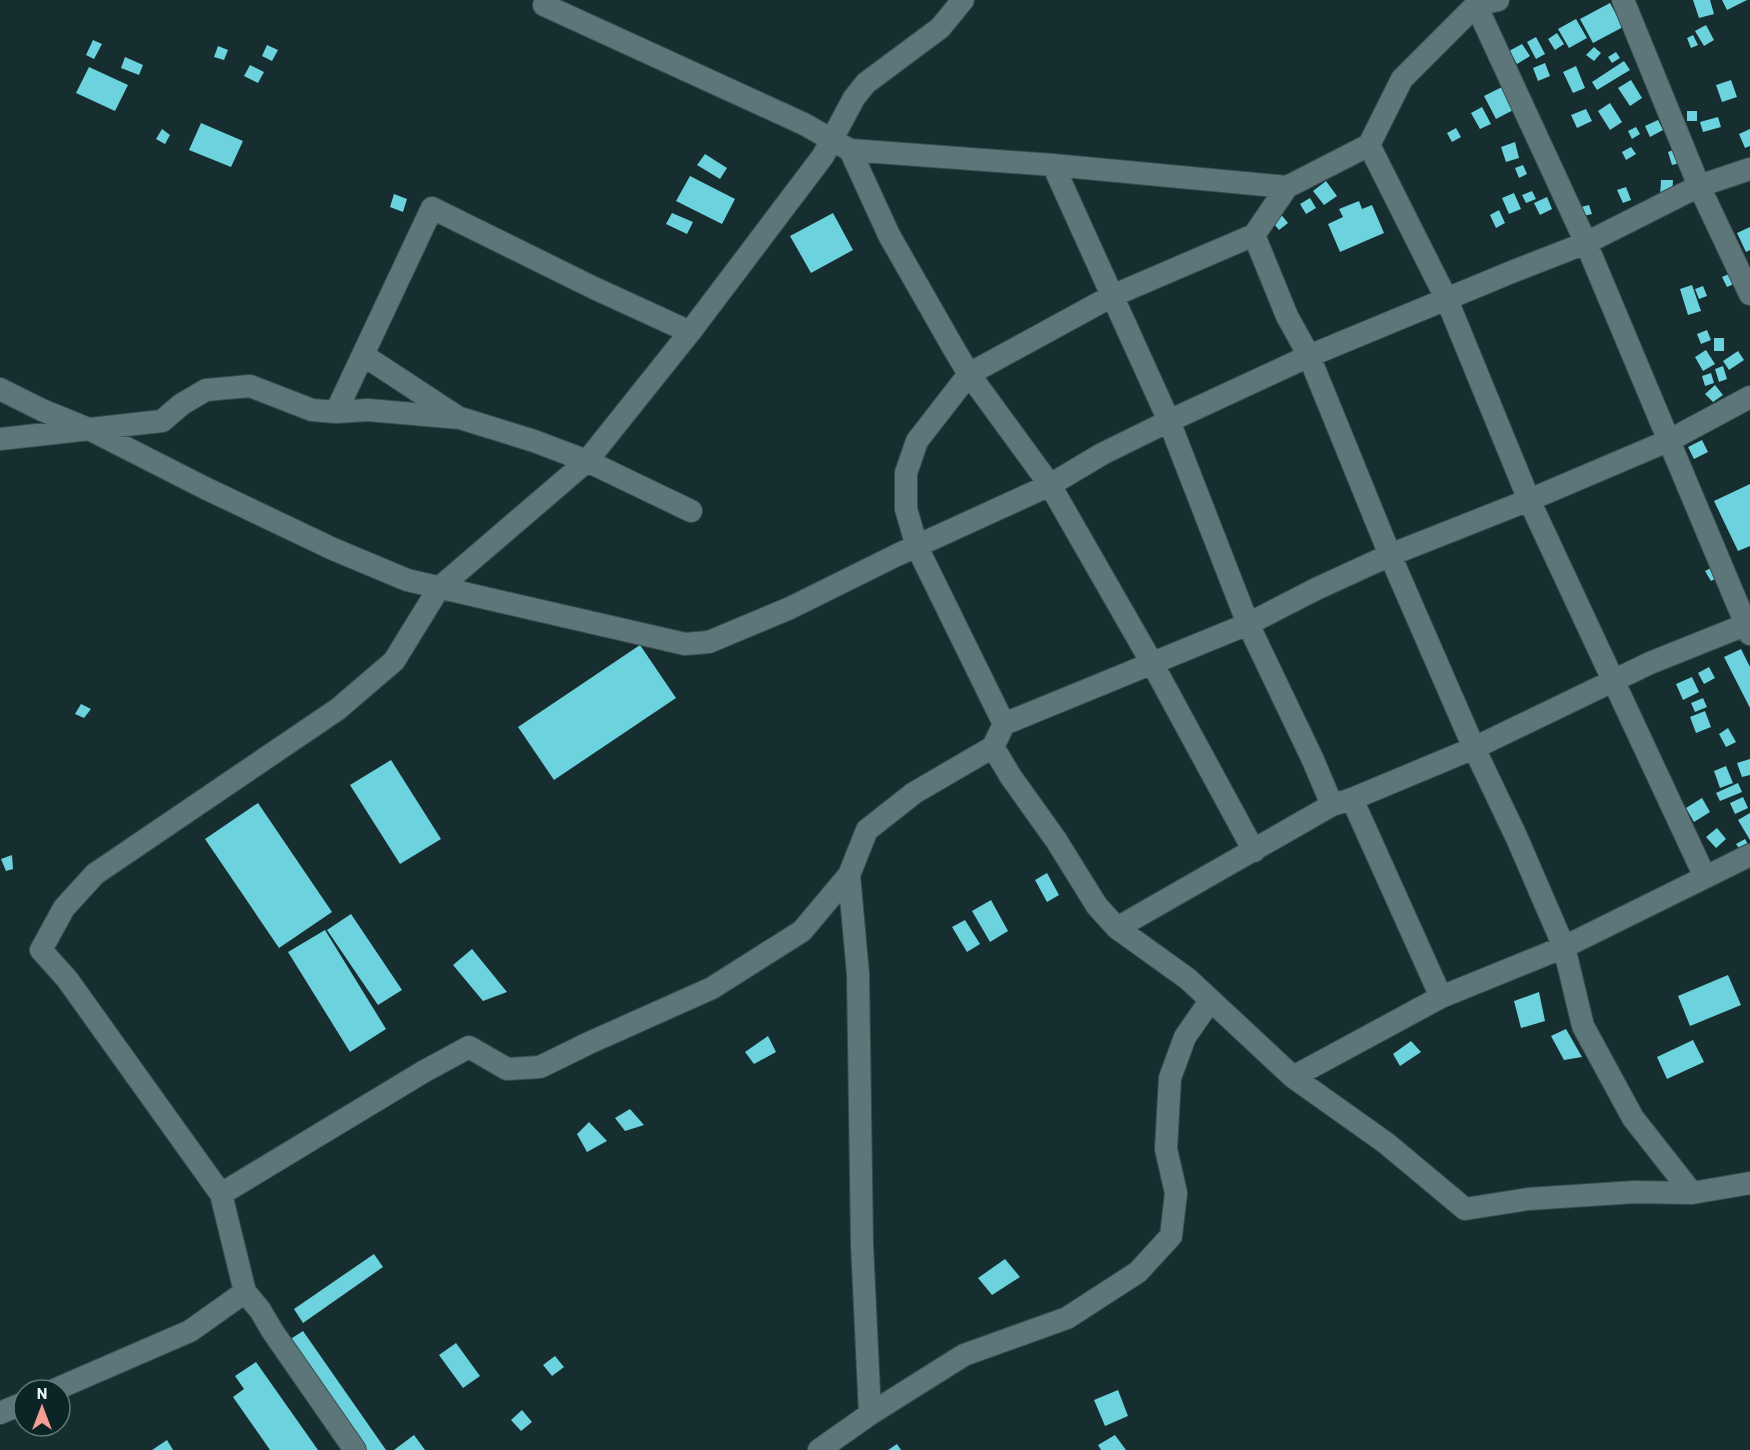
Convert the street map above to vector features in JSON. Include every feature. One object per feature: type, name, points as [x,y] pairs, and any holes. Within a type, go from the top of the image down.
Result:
[{"type":"street","points":[[963,0],[940,28],[866,83],[854,98],[842,145],[889,235],[969,374],[1050,485],[1152,663],[1254,851]]},
{"type":"street","points":[[1004,724],[917,547],[906,509],[906,473],[917,441],[969,374],[1112,296],[1254,235],[1287,187],[1369,145],[1402,79],[1476,5],[1498,0]]},
{"type":"street","points":[[1623,0],[1699,186],[1750,294]]},
{"type":"street","points":[[544,5],[804,124],[842,145],[1287,187]]},
{"type":"street","points":[[1117,928],[1342,802],[1474,748],[1615,682],[1650,663],[1749,627],[1586,243],[1476,5]]},
{"type":"street","points":[[355,1450],[260,1310],[245,1292],[221,1194],[67,979],[41,950],[64,908],[95,874],[338,709],[394,661],[438,588],[587,461],[690,332],[823,156],[842,145]]},
{"type":"street","points":[[1369,145],[1447,300],[1530,500],[1706,877]]},
{"type":"street","points":[[1053,165],[1169,421],[1248,624],[1313,760],[1342,802],[1441,997]]},
{"type":"street","points":[[0,390],[91,430],[333,549],[407,580],[685,644],[709,642],[790,608],[1050,485],[1102,454],[1309,356],[1586,243],[1699,186],[1750,169]]},
{"type":"street","points":[[336,412],[432,208],[594,288],[690,332]]},
{"type":"street","points":[[1254,235],[1287,316],[1309,356],[1390,555],[1474,748],[1516,836],[1564,947],[1583,1026],[1633,1119],[1692,1193]]},
{"type":"street","points":[[363,355],[460,418]]},
{"type":"street","points":[[0,439],[162,421],[182,404],[206,390],[250,386],[312,410],[336,412],[368,410],[460,418],[534,441],[587,461],[691,511]]},
{"type":"street","points":[[221,1194],[423,1072],[469,1047],[507,1069],[540,1067],[712,988],[802,931],[849,875],[867,830],[914,793],[993,747],[1004,724],[1248,624],[1390,555],[1530,500],[1670,440],[1750,397]]},
{"type":"street","points":[[993,747],[1011,777],[1056,840],[1097,906],[1117,928],[1188,979],[1293,1077],[1386,1143],[1465,1209],[1551,1198],[1635,1192],[1692,1193],[1750,1183]]},
{"type":"street","points":[[1293,1077],[1441,997],[1564,947],[1750,855]]},
{"type":"street","points":[[849,875],[858,974],[862,1244],[870,1414]]},
{"type":"street","points":[[819,1450],[870,1414],[964,1355],[1067,1318],[1138,1272],[1171,1236],[1176,1193],[1166,1149],[1170,1078],[1185,1037],[1210,1001]]},
{"type":"street","points":[[72,1382],[190,1331],[245,1292]]},
{"type":"building","points":[[1693,0],[1710,0],[1714,14],[1699,18]]},
{"type":"building","points":[[1722,0],[1747,0],[1727,10]]},
{"type":"building","points":[[1610,3],[1623,27],[1593,43],[1580,19]]},
{"type":"building","points":[[1576,19],[1587,38],[1569,48],[1558,29]]},
{"type":"building","points":[[1706,25],[1714,40],[1704,46],[1695,31]]},
{"type":"building","points":[[1557,33],[1564,44],[1555,50],[1548,39]]},
{"type":"building","points":[[1693,35],[1698,45],[1691,48],[1687,38]]},
{"type":"building","points":[[1536,37],[1545,54],[1536,59],[1527,42]]},
{"type":"building","points":[[93,40],[102,44],[94,59],[86,55]]},
{"type":"building","points":[[1522,44],[1530,56],[1517,64],[1509,51]]},
{"type":"building","points":[[267,45],[278,50],[272,61],[262,56]]},
{"type":"building","points":[[218,46],[228,50],[224,60],[214,57]]},
{"type":"building","points":[[1594,47],[1601,53],[1594,61],[1586,55]]},
{"type":"building","points":[[1616,52],[1620,58],[1612,63],[1608,57]]},
{"type":"building","points":[[125,57],[143,65],[139,75],[121,68]]},
{"type":"building","points":[[1624,61],[1630,70],[1597,90],[1592,82]]},
{"type":"building","points":[[1545,63],[1550,76],[1538,81],[1533,68]]},
{"type":"building","points":[[250,65],[264,72],[258,83],[244,76]]},
{"type":"building","points":[[1576,66],[1585,88],[1573,93],[1563,72]]},
{"type":"building","points":[[89,67],[128,85],[115,111],[76,93]]},
{"type":"building","points":[[1631,80],[1642,98],[1630,106],[1618,88]]},
{"type":"building","points":[[1731,80],[1737,97],[1722,102],[1716,85]]},
{"type":"building","points":[[1508,84],[1519,107],[1496,119],[1484,96]]},
{"type":"building","points":[[1610,103],[1622,122],[1610,130],[1598,111]]},
{"type":"building","points":[[1482,107],[1491,124],[1480,129],[1471,113]]},
{"type":"building","points":[[1586,109],[1592,121],[1577,128],[1571,115]]},
{"type":"building","points":[[1687,111],[1697,111],[1697,121],[1687,121]]},
{"type":"building","points":[[1718,117],[1721,127],[1703,132],[1700,122]]},
{"type":"building","points":[[1658,120],[1663,130],[1650,137],[1645,126]]},
{"type":"building","points":[[201,123],[243,141],[231,167],[189,150]]},
{"type":"building","points":[[1636,127],[1640,134],[1632,139],[1628,131]]},
{"type":"building","points":[[1456,128],[1461,137],[1452,142],[1447,133]]},
{"type":"building","points":[[162,129],[170,135],[165,144],[156,139]]},
{"type":"building","points":[[1750,129],[1750,146],[1745,148],[1739,134]]},
{"type":"building","points":[[1515,142],[1519,158],[1506,162],[1501,147]]},
{"type":"building","points":[[1631,147],[1636,154],[1626,160],[1622,152]]},
{"type":"building","points":[[1679,148],[1684,162],[1672,165],[1668,152]]},
{"type":"building","points":[[705,154],[727,168],[720,179],[697,165]]},
{"type":"building","points":[[1523,165],[1527,174],[1519,178],[1515,168]]},
{"type":"building","points":[[690,176],[735,199],[722,224],[676,201]]},
{"type":"building","points":[[1661,180],[1673,180],[1672,198],[1660,197]]},
{"type":"building","points":[[1326,181],[1337,196],[1324,205],[1313,191]]},
{"type":"building","points":[[1626,187],[1631,200],[1623,203],[1617,190]]},
{"type":"building","points":[[1532,191],[1536,199],[1526,203],[1522,195]]},
{"type":"building","points":[[1514,193],[1521,209],[1509,214],[1502,198]]},
{"type":"building","points":[[394,194],[407,199],[403,212],[390,207]]},
{"type":"building","points":[[1547,197],[1552,209],[1540,215],[1534,203]]},
{"type":"building","points":[[1310,198],[1316,208],[1306,214],[1300,204]]},
{"type":"building","points":[[1359,201],[1362,209],[1372,205],[1384,233],[1340,252],[1328,224],[1343,217],[1339,209]]},
{"type":"building","points":[[1589,205],[1592,214],[1583,216],[1581,207]]},
{"type":"building","points":[[1499,210],[1505,223],[1496,228],[1490,215]]},
{"type":"building","points":[[1279,212],[1288,223],[1279,230],[1270,219]]},
{"type":"building","points":[[672,213],[693,222],[687,234],[666,224]]},
{"type":"building","points":[[833,213],[853,250],[811,273],[790,236]]},
{"type":"building","points":[[1750,227],[1750,250],[1746,252],[1737,233]]},
{"type":"building","points":[[1734,272],[1738,282],[1727,287],[1722,277]]},
{"type":"building","points":[[1692,285],[1701,311],[1688,315],[1680,289]]},
{"type":"building","points":[[1703,286],[1707,296],[1699,299],[1695,289]]},
{"type":"building","points":[[1707,330],[1711,340],[1701,344],[1697,334]]},
{"type":"building","points":[[1714,338],[1724,338],[1724,351],[1714,351]]},
{"type":"building","points":[[1706,350],[1715,364],[1703,371],[1695,357]]},
{"type":"building","points":[[1738,351],[1744,360],[1729,370],[1723,361]]},
{"type":"building","points":[[1723,366],[1727,379],[1719,382],[1715,369]]},
{"type":"building","points":[[1711,373],[1714,383],[1705,386],[1702,376]]},
{"type":"building","points":[[1715,385],[1723,395],[1713,402],[1705,394]]},
{"type":"building","points":[[1702,440],[1708,452],[1694,459],[1688,447]]},
{"type":"building","points":[[1750,484],[1750,546],[1738,551],[1714,501]]},
{"type":"building","points":[[1713,567],[1719,577],[1711,581],[1705,571]]},
{"type":"building","points":[[640,645],[676,698],[554,780],[518,727]]},
{"type":"building","points":[[1741,649],[1750,667],[1750,708],[1724,657]]},
{"type":"building","points":[[1709,667],[1715,678],[1704,684],[1698,673]]},
{"type":"building","points":[[1692,677],[1699,692],[1683,700],[1676,684]]},
{"type":"building","points":[[1703,698],[1707,707],[1695,712],[1691,703]]},
{"type":"building","points":[[81,704],[91,709],[84,718],[75,714]]},
{"type":"building","points":[[1705,711],[1711,727],[1696,733],[1690,717]]},
{"type":"building","points":[[1728,728],[1736,742],[1726,747],[1719,734]]},
{"type":"building","points":[[1750,759],[1750,775],[1742,777],[1737,763]]},
{"type":"building","points":[[391,760],[441,839],[400,864],[350,785]]},
{"type":"building","points":[[1726,766],[1733,783],[1720,788],[1714,771]]},
{"type":"building","points":[[1738,783],[1742,792],[1720,801],[1716,793]]},
{"type":"building","points":[[1743,797],[1748,808],[1735,814],[1730,803]]},
{"type":"building","points":[[1702,798],[1710,812],[1694,822],[1686,808]]},
{"type":"building","points":[[258,803],[332,912],[279,948],[205,839]]},
{"type":"building","points":[[1750,813],[1750,840],[1738,820]]},
{"type":"building","points":[[1717,828],[1726,839],[1716,848],[1706,837]]},
{"type":"building","points":[[1745,839],[1749,846],[1741,851],[1736,844]]},
{"type":"building","points":[[12,855],[13,869],[6,871],[1,859]]},
{"type":"building","points":[[1047,873],[1059,895],[1047,902],[1035,880]]},
{"type":"building","points":[[991,900],[1008,931],[990,942],[972,911]]},
{"type":"building","points":[[351,914],[402,990],[378,1005],[327,930]]},
{"type":"building","points":[[965,920],[980,944],[967,952],[952,927]]},
{"type":"building","points":[[325,930],[386,1029],[350,1052],[288,952]]},
{"type":"building","points":[[472,949],[507,992],[483,1001],[453,965]]},
{"type":"building","points":[[1728,975],[1741,1005],[1690,1026],[1678,996]]},
{"type":"building","points":[[1539,992],[1545,1021],[1521,1028],[1514,1001]]},
{"type":"building","points":[[1566,1029],[1582,1057],[1564,1060],[1551,1036]]},
{"type":"building","points":[[768,1036],[776,1052],[754,1064],[745,1052]]},
{"type":"building","points":[[1693,1040],[1704,1062],[1667,1079],[1657,1057]]},
{"type":"building","points":[[1411,1041],[1421,1052],[1400,1066],[1393,1054]]},
{"type":"building","points":[[630,1109],[644,1125],[625,1131],[615,1118]]},
{"type":"building","points":[[589,1122],[607,1141],[587,1152],[577,1134]]},
{"type":"building","points":[[374,1254],[383,1267],[303,1323],[294,1309]]},
{"type":"building","points":[[1005,1259],[1020,1277],[992,1295],[978,1278]]},
{"type":"building","points":[[303,1331],[386,1450],[366,1450],[289,1340]]},
{"type":"building","points":[[456,1343],[480,1376],[463,1388],[439,1355]]},
{"type":"building","points":[[555,1356],[564,1367],[552,1376],[543,1365]]},
{"type":"building","points":[[256,1362],[318,1450],[270,1450],[233,1397],[244,1389],[235,1376]]},
{"type":"building","points":[[1118,1390],[1128,1416],[1105,1426],[1094,1400]]},
{"type":"building","points":[[522,1410],[532,1422],[521,1431],[511,1420]]},
{"type":"building","points":[[414,1435],[425,1450],[394,1450]]},
{"type":"building","points":[[1115,1435],[1126,1450],[1101,1450],[1098,1445]]},
{"type":"building","points":[[167,1440],[173,1450],[152,1450]]},
{"type":"building","points":[[897,1444],[901,1450],[888,1450]]}]
